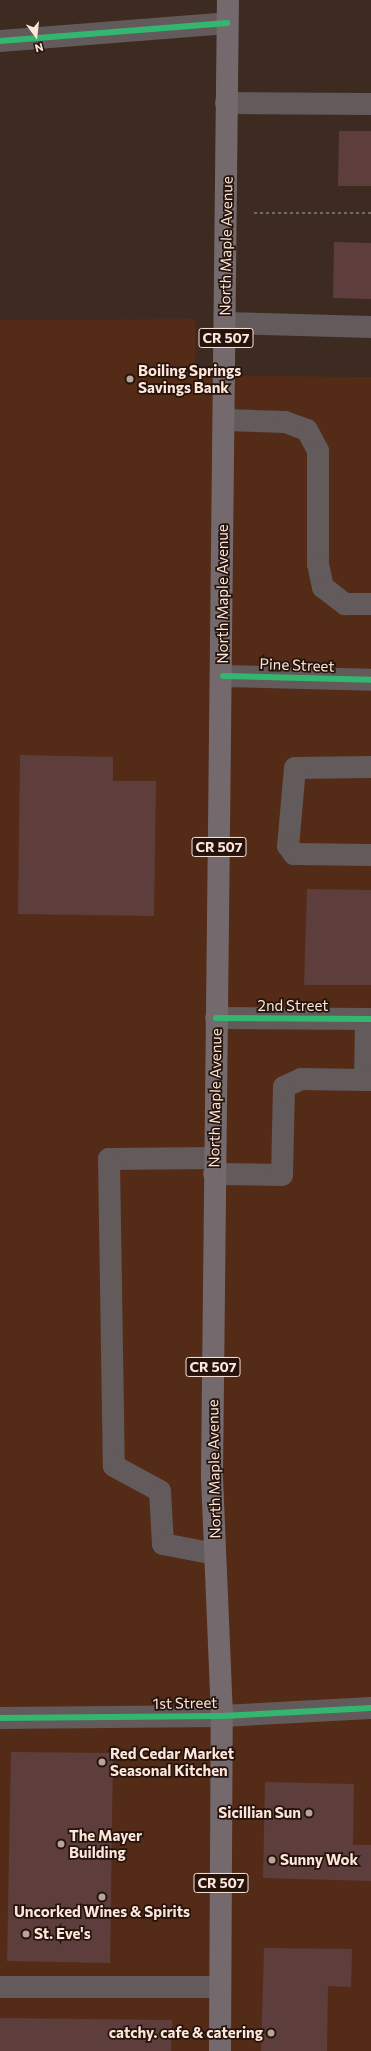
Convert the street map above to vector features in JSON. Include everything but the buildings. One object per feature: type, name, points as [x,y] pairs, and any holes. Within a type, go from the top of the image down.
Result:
[{"type":"main road","name":"North Maple Avenue","points":[[220,2051],[222,1716],[212,1474],[216,1018],[223,676],[228,213],[226,103],[228,0]]},
{"type":"street","points":[[0,41],[227,23]]},
{"type":"street","points":[[226,103],[371,104]]},
{"type":"street","points":[[226,323],[371,328]]},
{"type":"street","points":[[225,420],[285,422],[307,430],[318,451],[318,564],[324,587],[345,604],[371,604]]},
{"type":"street","name":"Pine Street","points":[[223,676],[371,680]]},
{"type":"street","points":[[371,766],[295,768],[288,846],[294,854],[371,856]]},
{"type":"street","name":"2nd Street","points":[[216,1018],[369,1019]]},
{"type":"street","points":[[215,1554],[163,1544],[160,1491],[114,1466],[109,1159],[214,1166],[282,1175],[284,1087],[301,1079],[368,1080],[369,1019]]},
{"type":"street","name":"1st Street","points":[[0,1718],[222,1716],[371,1708]]},
{"type":"street","points":[[0,1987],[220,1987]]},
{"type":"path","points":[[228,213],[371,213]]},
{"type":"shaded area","points":[[195,319],[195,375],[371,377],[371,2051],[0,2051],[0,320]]},
{"type":"cycle path","points":[[0,41],[227,23]]},
{"type":"cycle path","points":[[223,676],[371,680]]},
{"type":"cycle path","points":[[216,1018],[371,1019]]},
{"type":"cycle path","points":[[0,1718],[222,1716],[371,1708]]},
{"type":"place","name":"Boiling Springs Savings Bank","points":[[130,379]]},
{"type":"place","name":"Red Cedar Market Seasonal Kitchen","points":[[102,1762]]},
{"type":"place","name":"Sicillian Sun","points":[[309,1813]]},
{"type":"place","name":"The Mayer Building","points":[[61,1844]]},
{"type":"place","name":"Sunny Wok","points":[[272,1860]]},
{"type":"place","name":"Uncorked Wines & Spirits","points":[[102,1897]]},
{"type":"place","name":"St. Eve's","points":[[26,1934]]},
{"type":"place","name":"catchy. cafe & catering","points":[[271,2033]]}]
